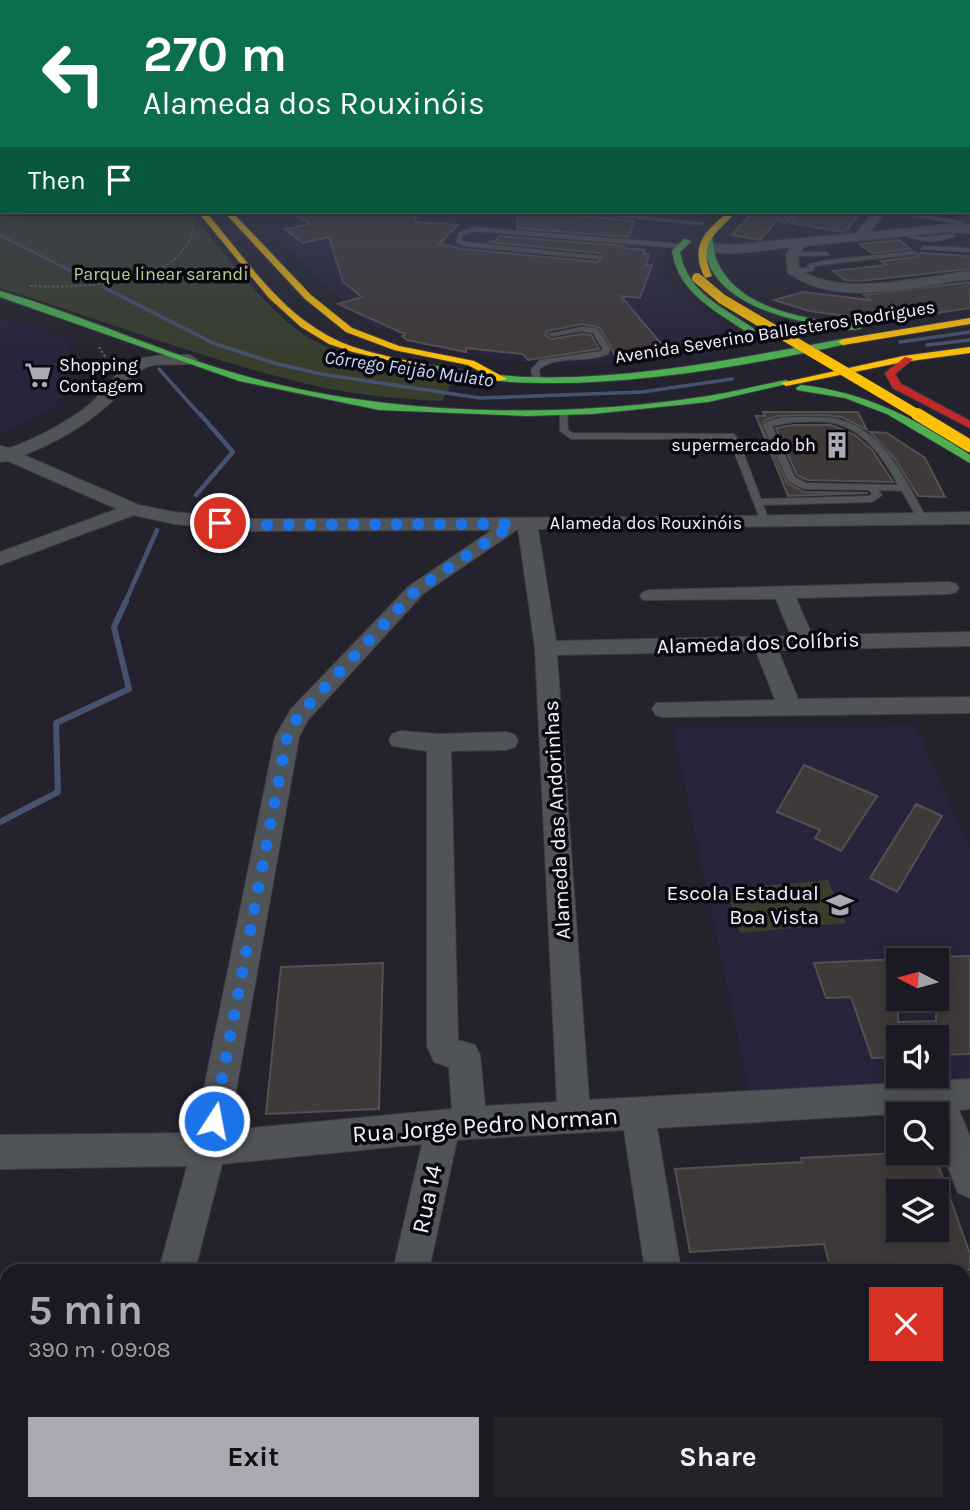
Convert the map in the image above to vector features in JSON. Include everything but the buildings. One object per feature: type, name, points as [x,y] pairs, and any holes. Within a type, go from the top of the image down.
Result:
[{"type":"main road","name":"Avenida Severino Ballesteros Rodrigues","points":[[200,221],[291,312],[315,332],[351,347],[433,372],[502,379],[608,379],[868,340],[906,329],[970,321]]},
{"type":"main road","name":"Avenida Severino Ballesteros Rodrigues","points":[[237,221],[309,297],[349,330],[397,348],[471,363],[502,379]]},
{"type":"main road","points":[[708,229],[683,243],[675,259],[682,277],[698,295],[755,335],[758,349],[752,358]]},
{"type":"main road","points":[[702,277],[699,249],[708,229]]},
{"type":"main road","points":[[708,229],[711,263],[723,279],[742,295],[774,313],[803,322],[834,326],[906,329]]},
{"type":"main road","points":[[683,243],[687,257],[722,299],[970,446]]},
{"type":"main road","points":[[702,277],[742,303],[970,434]]},
{"type":"main road","points":[[0,294],[243,379],[379,407],[564,413],[816,388],[856,398]]},
{"type":"main road","points":[[906,359],[877,354],[870,349],[868,340],[834,354],[829,362],[831,374],[840,386],[856,398],[925,431],[970,460]]},
{"type":"main road","points":[[708,399],[906,359],[970,350]]},
{"type":"main road","points":[[906,359],[890,373],[897,386],[970,425]]},
{"type":"main road","points":[[729,362],[772,370],[777,374],[777,381],[771,388]]},
{"type":"street","points":[[860,236],[872,221]]},
{"type":"street","points":[[708,229],[732,249],[966,226]]},
{"type":"street","points":[[802,242],[792,254],[793,270],[803,280],[832,287],[970,275]]},
{"type":"street","points":[[3,455],[47,439],[79,421],[107,398],[130,371],[141,364],[161,360],[190,360]]},
{"type":"street","name":"Alameda dos Rouxinóis","points":[[3,455],[133,509],[183,519],[247,525],[970,518]]},
{"type":"street","points":[[0,559],[133,509]]},
{"type":"street","points":[[179,1264],[209,1149],[287,737],[299,715],[416,590],[521,524]]},
{"type":"street","name":"Alameda das Andorinhas","points":[[521,524],[546,649],[574,1118]]},
{"type":"street","points":[[650,596],[949,587]]},
{"type":"street","points":[[783,592],[804,641]]},
{"type":"street","name":"Alameda dos Colíbris","points":[[546,649],[970,639]]},
{"type":"street","points":[[765,644],[789,707]]},
{"type":"street","points":[[664,709],[970,705]]},
{"type":"street","points":[[401,740],[439,743],[506,741]]},
{"type":"street","name":"Rua 14","points":[[413,1264],[456,1125],[464,1055],[445,1052],[443,1046],[439,743]]},
{"type":"street","points":[[954,1095],[970,1181]]},
{"type":"street","name":"Rua Jorge Pedro Norman","points":[[0,1152],[209,1149],[456,1125],[954,1095]]},
{"type":"street","points":[[638,1114],[662,1264]]},
{"type":"lane","points":[[650,221],[708,229]]},
{"type":"lane","points":[[942,221],[966,226]]},
{"type":"lane","points":[[597,257],[463,244],[458,240],[461,234],[474,229],[683,243]]},
{"type":"lane","points":[[903,232],[913,239],[921,240],[953,236]]},
{"type":"lane","points":[[923,248],[970,250]]},
{"type":"lane","points":[[792,254],[806,256],[860,251]]},
{"type":"lane","points":[[793,270],[811,270],[810,266],[821,263],[914,253]]},
{"type":"lane","points":[[537,380],[534,370],[543,362],[605,352],[606,348],[595,331],[582,329],[552,334]]},
{"type":"lane","points":[[564,413],[564,431],[570,436],[730,436],[735,440],[765,522]]},
{"type":"lane","points":[[904,488],[822,488],[797,483],[787,471],[767,425],[777,421],[798,420],[847,424],[873,443],[904,488],[922,519]]},
{"type":"lane","points":[[758,502],[872,499],[877,495],[872,488]]},
{"type":"path","points":[[23,285],[86,286],[151,271],[166,265],[185,251],[195,221]]},
{"type":"path","points":[[96,345],[106,358],[101,378]]},
{"type":"shaded area","points":[[258,221],[691,221],[662,256],[664,280],[736,336],[715,354],[569,366],[468,356],[368,324]]},
{"type":"shaded area","name":"Shopping Contagem","points":[[0,318],[66,338],[76,369],[74,382],[56,405],[38,417],[0,433]]},
{"type":"shaded area","name":"Escola Estadual Boa Vista","points":[[916,726],[970,850],[970,1083],[949,1084],[949,1025],[886,1025],[886,1086],[749,1090],[673,729]]},
{"type":"green space","name":"Parque linear sarandi","points":[[0,221],[198,221],[280,316],[313,340],[364,360],[453,380],[442,401],[394,398],[315,386],[196,353],[0,288]]},
{"type":"green space","points":[[828,880],[846,923],[740,933],[726,889]]},
{"type":"waterway","points":[[0,235],[67,269]]},
{"type":"waterway","points":[[63,267],[67,269]]},
{"type":"waterway","points":[[67,269],[83,277]]},
{"type":"waterway","name":"Córrego Feijão Mulato","points":[[103,287],[213,343],[274,363],[321,374],[480,398],[642,392],[732,379]]},
{"type":"waterway","points":[[900,342],[970,332]]},
{"type":"waterway","points":[[927,345],[970,340]]},
{"type":"waterway","name":"Córrego Feijão Mulato","points":[[159,369],[201,416]]},
{"type":"waterway","name":"Córrego Feijão Mulato","points":[[196,495],[233,452],[200,414]]},
{"type":"waterway","name":"Córrego Feijão Mulato","points":[[125,603],[157,530]]},
{"type":"waterway","name":"Córrego Feijão Mulato","points":[[0,822],[58,792],[56,723],[129,689],[114,627],[126,601]]},
{"type":"traffic: fast","points":[[708,235],[712,260],[724,280],[741,295],[762,307],[786,315],[859,327]]},
{"type":"traffic: fast","points":[[687,241],[676,251],[684,278],[703,298],[751,331]]},
{"type":"traffic: fast","points":[[0,294],[243,379],[379,407],[527,413],[592,411],[708,399],[786,383]]},
{"type":"traffic: fast","points":[[418,366],[524,380],[578,380],[684,369],[843,342]]},
{"type":"traffic: fast","points":[[801,388],[848,396],[869,403],[911,422],[970,460]]},
{"type":"traffic: slow","points":[[210,221],[272,296],[304,325],[344,346],[418,366]]},
{"type":"traffic: slow","points":[[237,221],[308,297],[349,330],[397,348],[471,363],[502,379]]},
{"type":"traffic: slow","points":[[708,276],[703,265],[703,247],[711,233],[723,221]]},
{"type":"traffic: slow","points":[[697,278],[722,299],[970,446]]},
{"type":"traffic: slow","points":[[843,342],[970,321]]},
{"type":"traffic: slow","points":[[786,383],[903,359],[970,350]]},
{"type":"traffic: jam","points":[[908,359],[890,373],[897,386],[970,425]]},
{"type":"place","name":"Shopping Contagem","points":[[38,375]]},
{"type":"place","name":"supermercado bh","points":[[837,445]]},
{"type":"place","name":"Escola Estadual Boa Vista","points":[[840,905]]},
{"type":"route","points":[[214,1121],[287,737],[299,715],[313,699],[416,590],[513,524],[220,523]]}]
